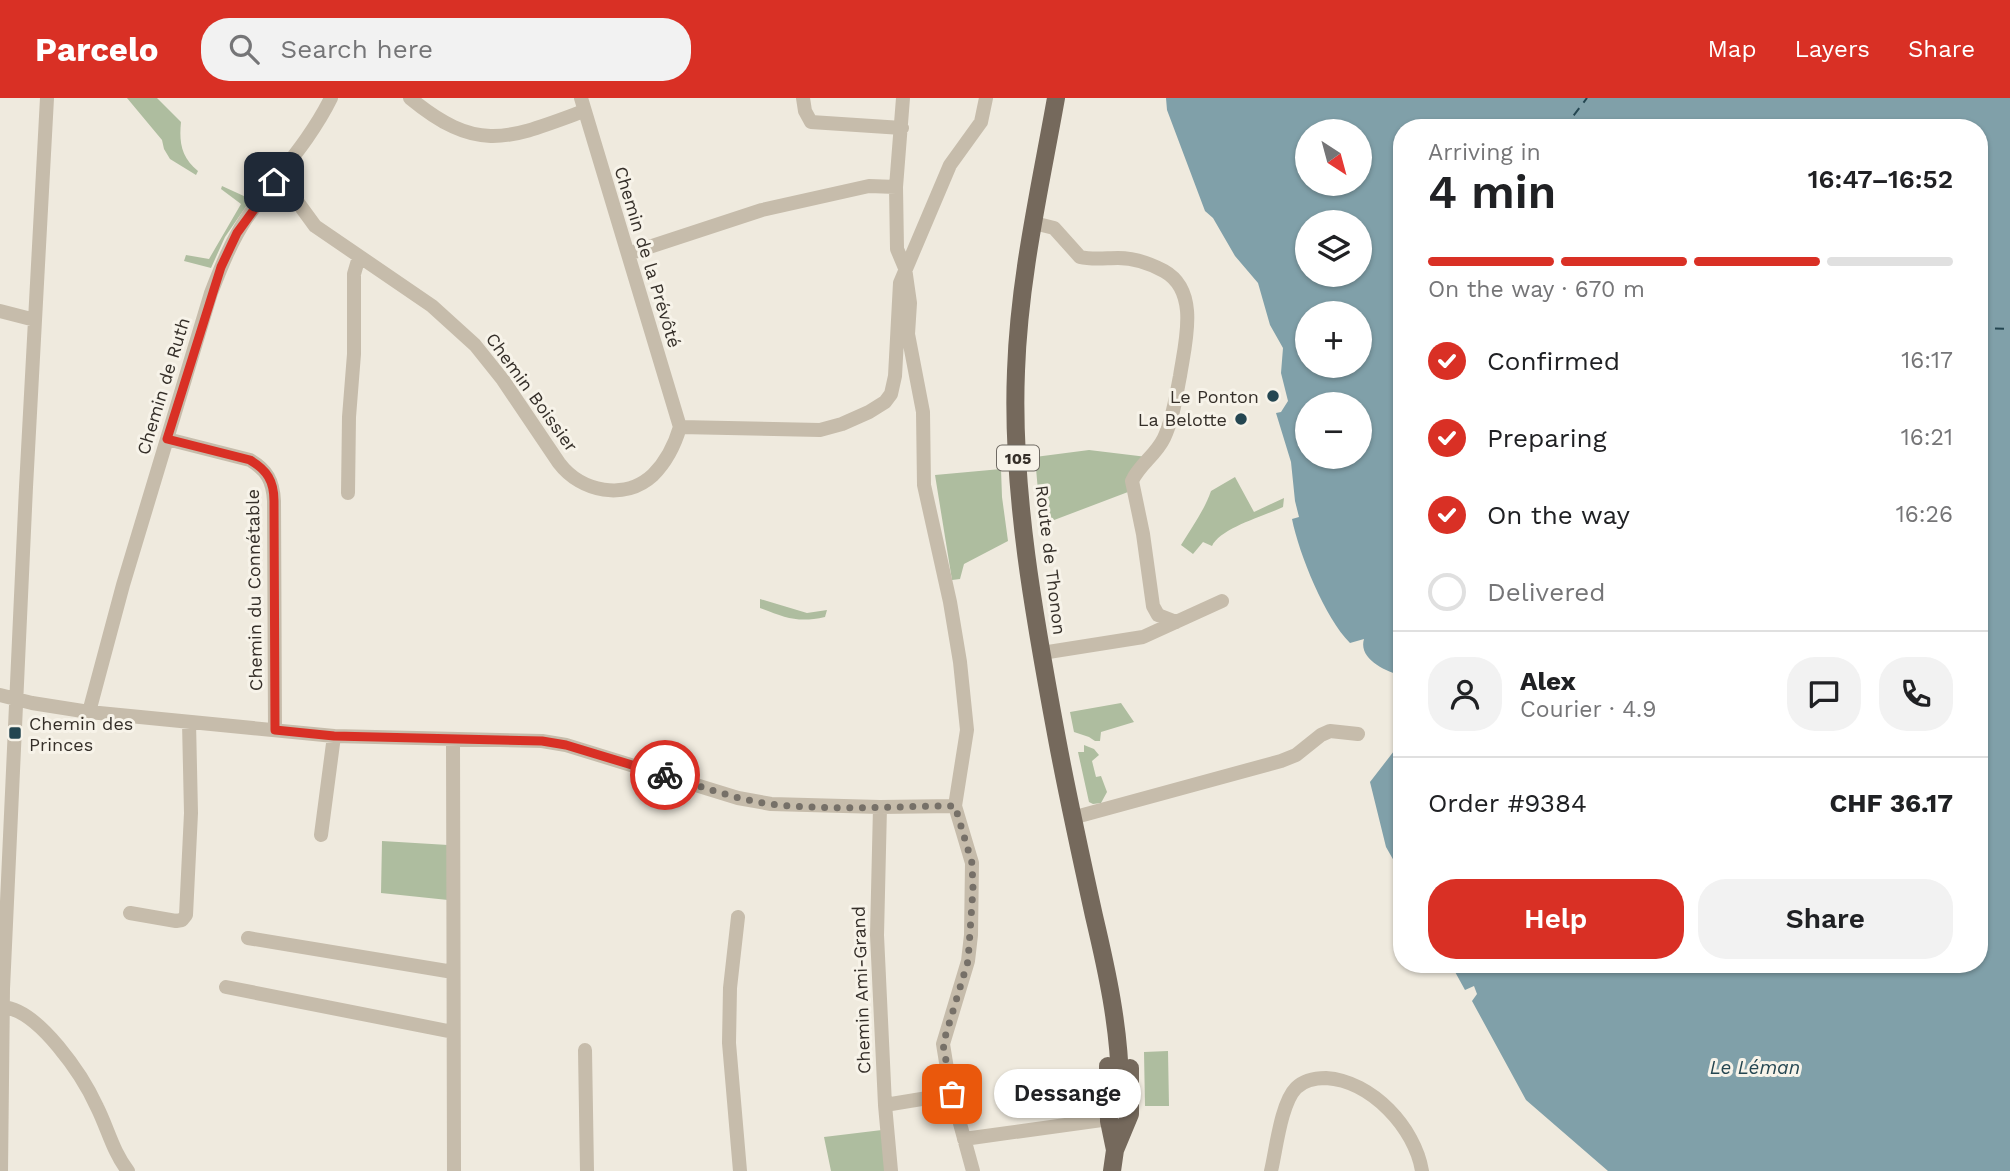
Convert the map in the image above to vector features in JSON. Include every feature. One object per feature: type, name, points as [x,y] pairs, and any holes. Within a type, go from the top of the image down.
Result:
[{"type":"main road","name":"Route de Thonon","points":[[1056,98],[1018,332],[1016,408],[1023,516],[1042,653],[1072,818],[1091,900],[1107,927],[1122,996],[1129,1055],[1129,1118],[1115,1150],[1112,1171]]},
{"type":"main road","name":"Route de Thonon","points":[[1091,900],[1086,924],[1106,1033],[1109,1119],[1115,1150]]},
{"type":"main road","name":"105","points":[[1091,900],[1114,1009],[1120,1083]]},
{"type":"main road","points":[[1109,1119],[1129,1118]]},
{"type":"street","points":[[1,1171],[1,988],[47,98]]},
{"type":"street","name":"Chemin de Ruth","points":[[89,712],[123,585],[211,293],[229,248],[247,218],[311,133],[331,98]]},
{"type":"street","points":[[410,98],[449,127],[490,136],[526,132],[582,104]]},
{"type":"street","points":[[803,98],[805,111],[811,122],[902,128]]},
{"type":"street","points":[[903,98],[896,187],[897,249],[905,268],[911,303],[908,334],[923,412],[924,485],[950,602],[967,730],[955,806],[972,863],[968,961],[943,1044],[952,1094],[973,1171]]},
{"type":"street","points":[[680,427],[820,430],[842,424],[881,405],[891,394],[895,376],[897,300],[905,268],[950,165],[981,122],[986,98]]},
{"type":"street","name":"Chemin de la Prévôté","points":[[582,104],[680,427]]},
{"type":"street","name":"Chemin Boissier","points":[[284,170],[296,200],[308,218],[327,236],[397,282],[457,327],[494,368],[564,470],[584,484],[612,491],[643,482],[662,464],[680,427]]},
{"type":"street","points":[[628,254],[762,210],[869,186],[896,187]]},
{"type":"street","points":[[1034,223],[1054,228],[1080,257],[1122,258],[1142,262],[1167,273],[1182,291],[1186,307],[1186,343],[1170,421],[1159,447],[1132,481],[1153,606],[1157,615],[1176,622]]},
{"type":"street","points":[[348,494],[349,417],[355,343],[354,274],[359,257]]},
{"type":"street","points":[[0,310],[35,320]]},
{"type":"street","name":"Chemin du Connétable","points":[[167,439],[250,460],[260,466],[272,482],[275,730]]},
{"type":"street","points":[[1042,653],[1143,637],[1222,601]]},
{"type":"street","points":[[0,695],[89,712],[334,736],[517,739],[566,745],[738,798],[771,804],[955,806]]},
{"type":"street","points":[[130,913],[180,921],[186,915],[191,814],[189,722]]},
{"type":"street","points":[[1072,818],[1281,761],[1296,755],[1330,731],[1358,734]]},
{"type":"street","points":[[321,835],[334,736]]},
{"type":"street","points":[[453,740],[454,1171]]},
{"type":"street","name":"Chemin Ami-Grand","points":[[880,807],[877,935],[891,1171]]},
{"type":"street","points":[[738,917],[730,988],[729,1043],[740,1171]]},
{"type":"street","points":[[248,937],[453,972]]},
{"type":"street","points":[[226,987],[453,1032]]},
{"type":"street","points":[[3,1007],[20,1011],[57,1047],[96,1104],[119,1158],[128,1171]]},
{"type":"street","points":[[585,1049],[587,1171]]},
{"type":"street","points":[[1271,1171],[1291,1095],[1304,1082],[1322,1078],[1345,1082],[1374,1097],[1387,1108],[1411,1139],[1419,1154],[1422,1171]]},
{"type":"street","points":[[886,1105],[952,1094]]},
{"type":"street","points":[[964,1139],[1109,1119]]},
{"type":"green space","points":[[127,98],[157,98],[181,122],[182,149],[198,171],[196,175],[170,159],[162,140]]},
{"type":"green space","points":[[222,186],[246,197],[254,195],[225,237],[211,268],[184,261],[186,255],[209,259],[241,204],[221,189]]},
{"type":"green space","points":[[1089,450],[1147,457],[1128,492],[1041,525],[1035,457]]},
{"type":"green space","points":[[1001,469],[1008,541],[964,564],[960,579],[952,580],[935,475]]},
{"type":"green space","points":[[1235,477],[1254,512],[1284,498],[1283,507],[1233,528],[1212,546],[1203,542],[1193,554],[1181,545],[1211,491]]},
{"type":"green space","points":[[760,599],[807,613],[827,610],[825,617],[807,620],[792,618],[760,608]]},
{"type":"green space","points":[[1121,703],[1134,722],[1101,732],[1100,741],[1074,732],[1070,712]]},
{"type":"green space","points":[[1084,745],[1094,749],[1099,755],[1092,761],[1096,777],[1101,776],[1107,792],[1101,803],[1089,802],[1078,752],[1084,752]]},
{"type":"green space","points":[[382,841],[448,845],[448,900],[381,893]]},
{"type":"green space","points":[[1168,1051],[1169,1106],[1145,1106],[1144,1052]]},
{"type":"green space","points":[[882,1130],[885,1171],[831,1171],[824,1137]]},
{"type":"water","name":"Le Léman","points":[[1166,98],[2010,98],[2010,1171],[1608,1171],[1526,1100],[1472,1001],[1477,994],[1474,986],[1465,990],[1456,973],[1988,973],[1988,119],[1393,119],[1393,673],[1369,658],[1363,646],[1364,639],[1350,643],[1341,632],[1323,602],[1300,550],[1292,519],[1299,517],[1291,462],[1276,413],[1281,412],[1288,401],[1281,373],[1283,348],[1270,325],[1258,283],[1235,256],[1213,218],[1205,211],[1167,110]]},
{"type":"water","points":[[1393,752],[1393,859],[1386,847],[1370,782]]},
{"type":"ferry route","points":[[1571,119],[1587,98]]},
{"type":"ferry route","points":[[1988,328],[2010,329]]},
{"type":"tunnel","points":[[1116,1143],[1120,1083]]},
{"type":"way so far","points":[[665,775],[738,798],[771,804],[955,806],[972,863],[973,889],[968,961],[943,1044],[952,1094]]},
{"type":"place","name":"Le Ponton","points":[[1273,396]]},
{"type":"place","name":"La Belotte","points":[[1241,419]]},
{"type":"place","name":"Chemin des Princes","points":[[15,733]]},
{"type":"place","name":"Dessange","points":[[952,1094]]},
{"type":"route","points":[[274,182],[237,233],[221,267],[167,439],[250,460],[260,466],[272,482],[275,730],[334,736],[542,741],[566,745],[665,775]]}]
